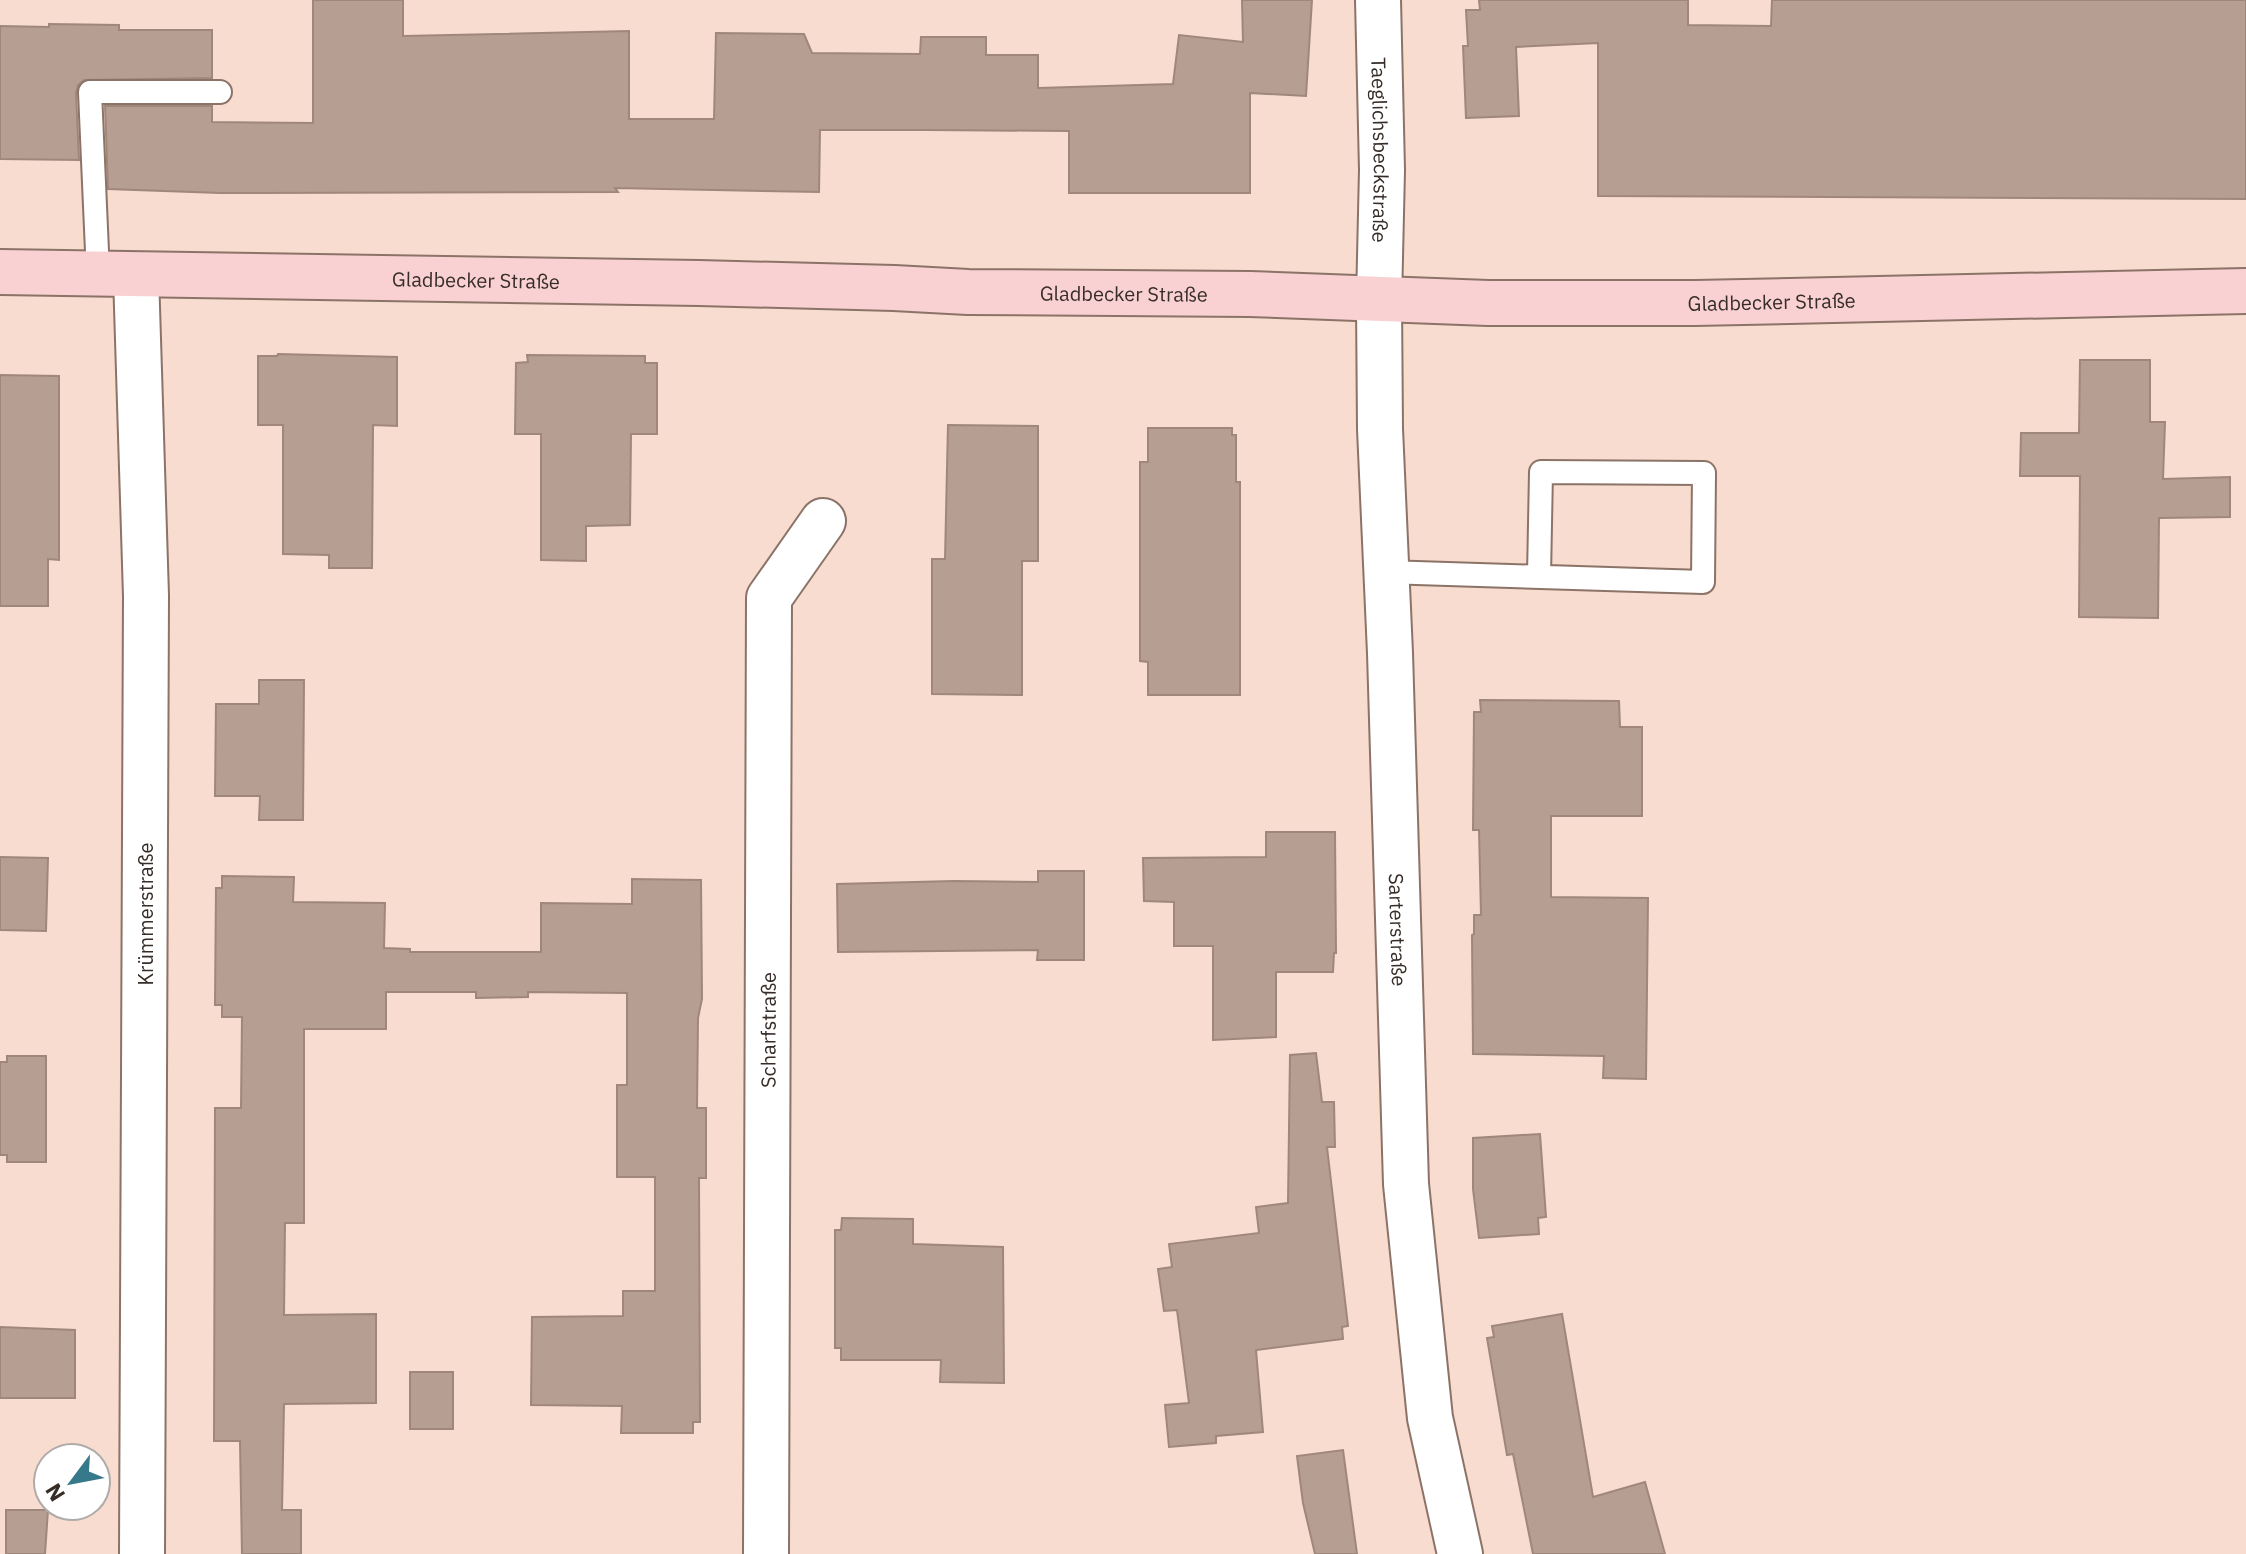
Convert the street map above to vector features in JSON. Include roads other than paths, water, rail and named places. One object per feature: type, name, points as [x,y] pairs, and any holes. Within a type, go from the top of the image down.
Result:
[{"type":"main road","name":"Gladbecker Straße","points":[[0,272],[699,283],[968,292],[1250,294],[1379,301],[1695,303],[2246,291]]},
{"type":"street","name":"Taeglichsbeckstraße","points":[[1378,0],[1382,170],[1379,301]]},
{"type":"street","name":"Krümmerstraße","points":[[117,275],[146,596],[142,1554]]},
{"type":"street","name":"Sarterstraße","points":[[1379,301],[1406,1184],[1430,1418],[1460,1554]]},
{"type":"street","name":"Scharfstraße","points":[[766,1554],[769,598],[823,521]]},
{"type":"lane","points":[[117,275],[90,92],[220,92]]},
{"type":"lane","points":[[1385,572],[1703,582],[1704,473],[1541,472],[1539,576]]}]
